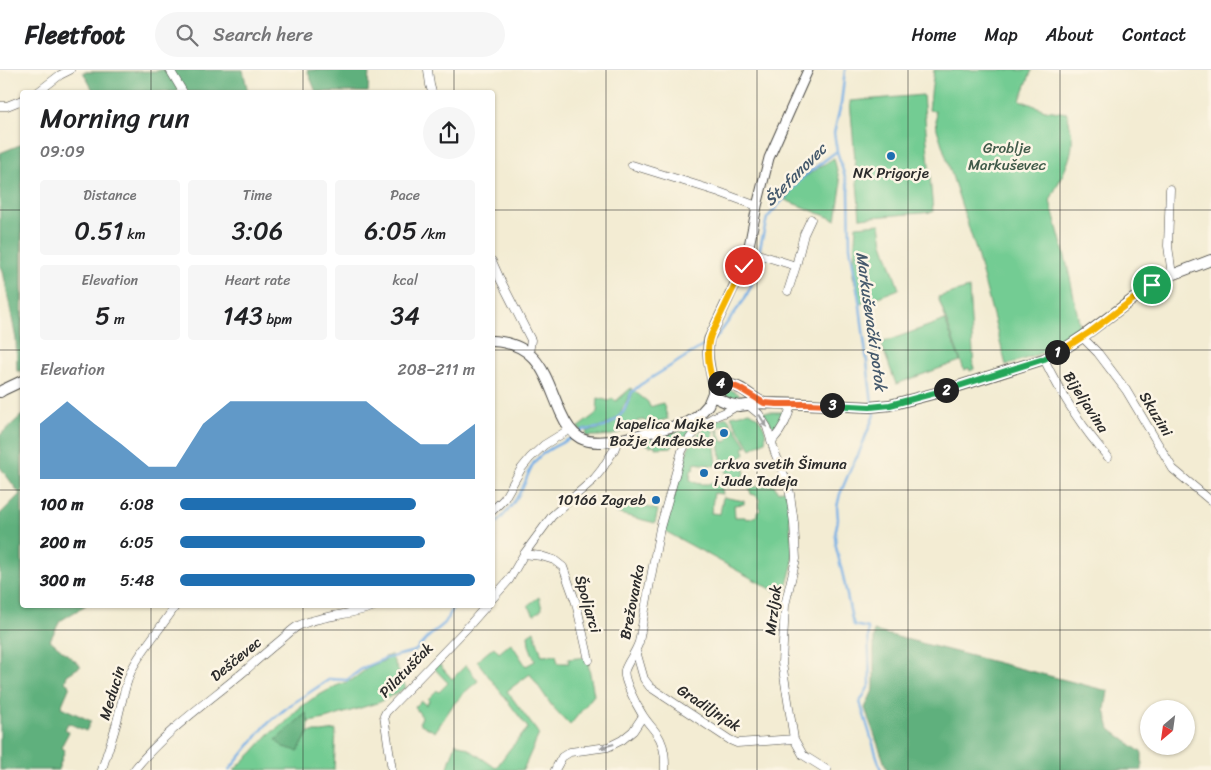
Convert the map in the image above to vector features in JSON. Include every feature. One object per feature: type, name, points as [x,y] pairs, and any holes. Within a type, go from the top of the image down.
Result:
[{"type":"main road","points":[[712,396],[742,406],[764,403],[873,407],[890,405],[940,392],[1044,359],[1082,337],[1147,288],[1172,275],[1211,260]]},
{"type":"main road","points":[[495,341],[504,342],[529,353],[545,374],[563,417],[574,433],[595,442],[618,440],[687,423],[704,411],[714,390],[713,383],[729,384],[764,403]]},
{"type":"main road","points":[[0,392],[20,382]]},
{"type":"main road","points":[[742,406],[746,400],[746,392]]},
{"type":"street","points":[[40,90],[60,73],[70,70]]},
{"type":"street","points":[[170,70],[182,90]]},
{"type":"street","points":[[428,70],[431,90]]},
{"type":"street","points":[[713,383],[709,368],[709,339],[751,252],[757,206],[769,158],[808,70]]},
{"type":"street","points":[[0,106],[7,106],[20,101]]},
{"type":"street","points":[[632,164],[757,206]]},
{"type":"street","points":[[1170,189],[1168,246],[1172,275]]},
{"type":"street","points":[[788,291],[804,234],[811,218]]},
{"type":"street","points":[[751,252],[796,266]]},
{"type":"street","points":[[495,268],[531,340],[529,353]]},
{"type":"street","name":"Skuzini","points":[[1082,337],[1098,353],[1126,390],[1172,469],[1211,501]]},
{"type":"street","name":"Bijeljavina","points":[[1044,359],[1091,438],[1108,457]]},
{"type":"street","points":[[772,441],[788,414],[791,404]]},
{"type":"street","name":"Mrzljak","points":[[742,406],[756,410],[763,418],[788,487],[794,523],[796,559],[785,605],[782,663],[794,739],[803,755],[827,770]]},
{"type":"street","name":"Brežovanka","points":[[665,770],[664,750],[661,740],[642,716],[624,675],[624,670],[636,650],[660,528],[682,451],[700,427],[714,417],[742,406]]},
{"type":"street","points":[[495,508],[504,499],[521,469],[530,458],[544,445],[574,433]]},
{"type":"street","points":[[495,596],[510,580],[524,554],[552,516],[594,479],[602,469],[618,440]]},
{"type":"street","name":"Špoljarci","points":[[524,554],[542,556],[554,560],[563,567],[576,603],[589,660]]},
{"type":"street","name":"Meducin","points":[[102,770],[131,672],[141,652],[174,608]]},
{"type":"street","name":"Deščevec","points":[[134,770],[166,735],[298,626],[314,620],[345,615],[367,608]]},
{"type":"street","name":"Pilatuščak","points":[[392,770],[384,716],[386,712],[484,608]]},
{"type":"street","name":"Gradiljnjak","points":[[636,650],[644,679],[650,687],[730,740],[737,743],[794,739]]},
{"type":"street","points":[[555,770],[562,757],[570,752],[608,747],[622,740],[633,732],[642,716]]},
{"type":"green space","points":[[243,70],[248,90],[93,90],[83,72]]},
{"type":"green space","points":[[307,70],[369,70],[368,90],[315,90]]},
{"type":"green space","name":"Groblje Markuševec","points":[[934,70],[1032,70],[1020,100],[1045,110],[1067,113],[1072,137],[1071,154],[1050,201],[1068,268],[1080,327],[1072,335],[1055,346],[1036,355],[1006,365],[976,250],[937,129],[935,111],[929,110]]},
{"type":"green space","name":"NK Prigorje","points":[[923,95],[933,212],[860,218],[850,101]]},
{"type":"green space","points":[[20,145],[20,371],[17,371],[16,339],[0,264],[0,153]]},
{"type":"green space","points":[[834,158],[841,187],[836,220],[785,200],[800,180]]},
{"type":"green space","points":[[880,224],[883,243],[899,289],[860,304],[853,275],[856,226]]},
{"type":"green space","points":[[969,288],[974,369],[970,371],[969,368],[964,370],[938,297]]},
{"type":"green space","points":[[945,320],[960,361],[896,384],[881,343]]},
{"type":"green space","points":[[631,388],[632,390],[618,417],[604,426],[581,430],[577,428],[597,413],[598,398],[609,401],[612,398],[616,401]]},
{"type":"green space","points":[[729,389],[739,394],[738,402],[727,395],[726,393]]},
{"type":"green space","points":[[634,391],[648,402],[650,407],[663,403],[668,419],[646,424],[644,420],[637,421],[637,426],[613,435],[586,436],[587,431],[605,427],[616,421],[624,412]]},
{"type":"green space","points":[[749,412],[760,420],[766,437],[765,441],[751,449],[731,416]]},
{"type":"green space","points":[[763,412],[784,412],[784,416],[776,428],[772,427]]},
{"type":"green space","points":[[20,417],[20,494],[0,467],[0,435]]},
{"type":"green space","points":[[727,417],[732,424],[717,427],[716,420]]},
{"type":"green space","points":[[712,422],[717,465],[695,463],[691,471],[690,480],[703,484],[716,482],[721,485],[723,494],[714,493],[711,513],[720,514],[723,497],[744,501],[744,504],[734,505],[735,517],[745,517],[746,519],[757,516],[757,512],[760,511],[759,499],[751,494],[749,487],[774,485],[778,492],[785,489],[788,498],[793,562],[784,596],[663,530],[688,448],[697,435]]},
{"type":"green space","points":[[734,426],[747,446],[743,448],[745,453],[743,456],[725,467],[722,463],[717,430],[722,441],[726,442],[729,438],[726,427]]},
{"type":"green space","points":[[690,428],[693,431],[672,447],[655,448],[655,445],[645,445],[644,441],[682,432]]},
{"type":"green space","points":[[743,460],[745,474],[736,483],[727,488],[726,477],[729,479],[733,476],[731,473],[726,473],[726,469]]},
{"type":"green space","points":[[20,494],[20,608],[81,608],[60,621],[50,640],[81,666],[67,675],[65,682],[70,686],[61,707],[91,721],[86,731],[68,723],[65,729],[69,732],[61,747],[65,750],[58,770],[0,770],[0,514]]},
{"type":"green space","points":[[620,500],[658,510],[655,523],[616,513]]},
{"type":"green space","points":[[539,597],[542,609],[534,615],[528,605]]},
{"type":"green space","points":[[534,631],[542,656],[556,655],[558,663],[569,663],[568,659],[587,657],[594,695],[570,725],[552,706],[530,674],[507,691],[539,734],[523,770],[447,770],[456,743],[467,748],[496,768],[528,728],[477,661],[494,647],[499,653],[511,643],[526,666],[535,661],[529,645],[528,635]]},
{"type":"green space","points":[[874,631],[1108,691],[1105,710],[1110,729],[1140,752],[1140,755],[1142,755],[1142,770],[887,770],[865,708],[874,688]]},
{"type":"green space","points":[[391,655],[406,688],[380,702],[325,719],[309,722],[306,714],[298,751],[309,732],[336,730],[334,770],[234,770],[269,734],[284,724],[297,710],[312,699],[352,680],[369,667],[386,660],[385,657]]},
{"type":"green space","points":[[438,663],[452,679],[466,665],[478,681],[453,705],[435,732],[419,723],[422,717],[415,707],[421,701],[426,705],[429,701],[428,699],[437,690],[439,692],[448,683],[433,667]]},
{"type":"green space","points":[[306,713],[309,725],[306,737],[298,751],[283,747],[276,740]]},
{"type":"waterway","name":"Štefanovec","points":[[713,340],[744,300],[751,286],[767,218],[804,176],[837,151],[834,133],[841,104],[845,70]]},
{"type":"waterway","name":"Markuševački potok","points":[[837,151],[849,190],[850,247],[860,306],[872,403]]},
{"type":"waterway","name":"Štefanovec","points":[[578,434],[584,430],[605,427],[617,419],[624,411],[632,392],[640,385],[706,344]]},
{"type":"waterway","name":"Markuševački potok","points":[[873,408],[874,415],[840,494],[835,535],[836,547],[854,625],[868,628],[870,684],[860,702],[881,770]]},
{"type":"waterway","name":"Štefanovec","points":[[495,524],[513,503],[523,487],[532,465],[537,459],[550,449],[573,437]]},
{"type":"waterway","name":"Štefanovec","points":[[229,770],[266,725],[290,705],[330,679],[347,680],[363,668],[384,659],[415,651],[445,623],[453,608]]},
{"type":"place","name":"NK Prigorje","points":[[891,156]]},
{"type":"place","name":"kapelica Majke Božje Anđeoske","points":[[724,433]]},
{"type":"place","name":"crkva svetih Šimuna i Jude Tadeja","points":[[704,473]]},
{"type":"place","name":"10166 Zagreb","points":[[656,500]]},
{"type":"route","points":[[744,266],[709,339],[709,368],[713,383],[729,384],[758,401],[777,404],[870,407],[890,405],[979,380],[1044,359],[1067,347],[1152,285]]}]
